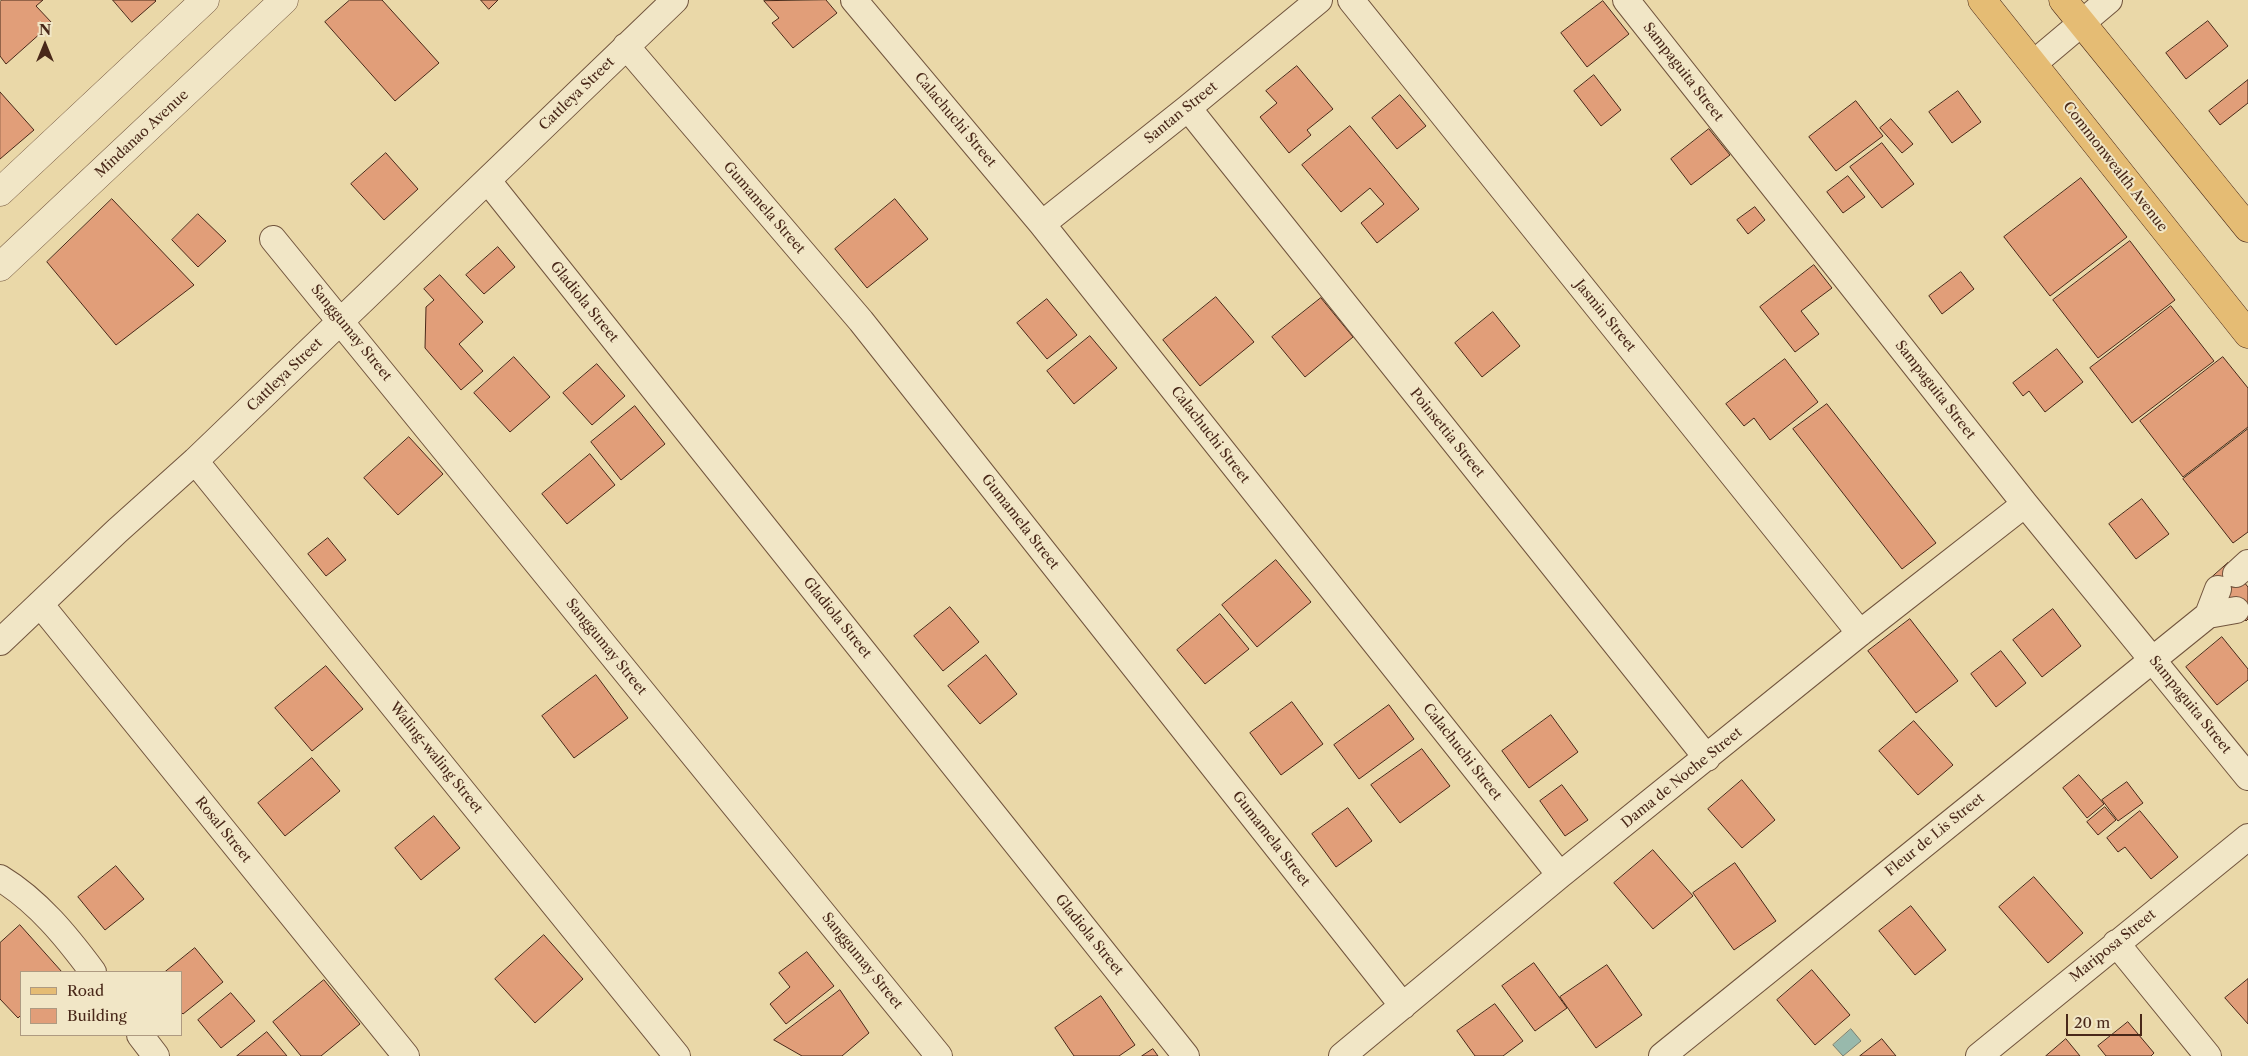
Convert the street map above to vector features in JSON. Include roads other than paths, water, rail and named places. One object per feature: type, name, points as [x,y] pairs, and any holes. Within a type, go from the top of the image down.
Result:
[{"type":"main road","name":"Commonwealth Avenue","points":[[1982,0],[2248,334]]},
{"type":"main road","points":[[2063,0],[2248,228]]},
{"type":"street","points":[[0,192],[205,0]]},
{"type":"street","name":"Mindanao Avenue","points":[[0,267],[284,0]]},
{"type":"street","name":"Cattleya Street","points":[[0,642],[342,322],[675,0]]},
{"type":"street","name":"Calachuchi Street","points":[[854,0],[1042,224],[1560,875]]},
{"type":"street","name":"Santan Street","points":[[1042,224],[1188,108],[1319,0]]},
{"type":"street","name":"Jasmin Street","points":[[1351,0],[1860,633]]},
{"type":"street","name":"Sampaguita Street","points":[[1626,0],[2026,504],[2248,777]]},
{"type":"street","points":[[2033,64],[2109,0]]},
{"type":"street","name":"Gumamela Street","points":[[626,46],[861,321],[1403,1006]]},
{"type":"street","name":"Poinsettia Street","points":[[1188,108],[1707,758]]},
{"type":"street","name":"Gladiola Street","points":[[488,181],[1186,1056]]},
{"type":"street","name":"Sanggumay Street","points":[[273,239],[939,1056]]},
{"type":"street","name":"Waling-waling Street","points":[[195,461],[677,1056]]},
{"type":"street","name":"Dama de Noche Street","points":[[1342,1056],[1560,875],[1860,633],[2026,504]]},
{"type":"street","name":"Fleur de Lis Street","points":[[1662,1056],[2208,614],[2234,575]]},
{"type":"street","name":"Rosal Street","points":[[40,604],[406,1056]]},
{"type":"street","points":[[2208,614],[2236,610]]},
{"type":"street","name":"Mariposa Street","points":[[1979,1056],[2248,837]]},
{"type":"street","points":[[0,878],[20,892],[64,934],[92,971]]},
{"type":"street","points":[[2116,943],[2208,1056]]},
{"type":"street","points":[[141,1036],[156,1056]]}]
